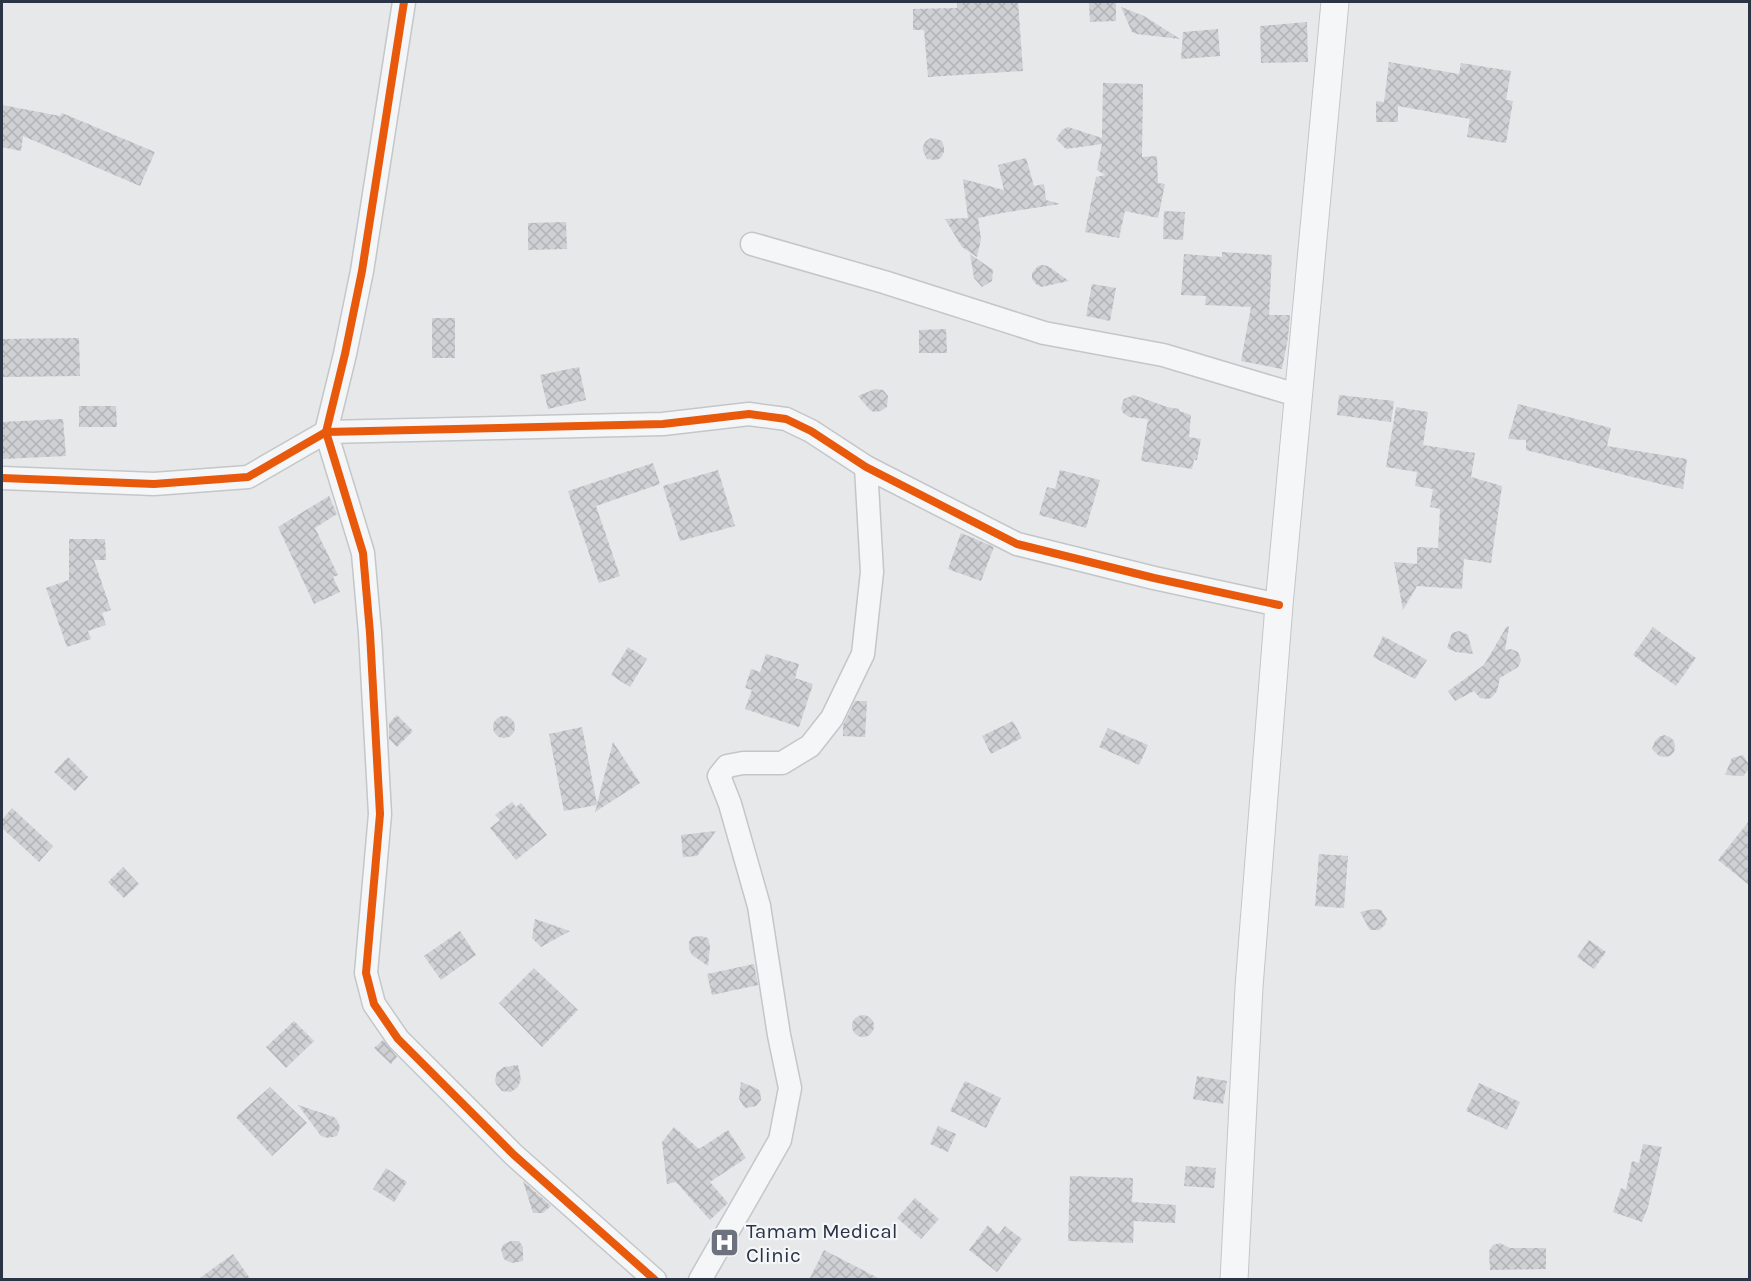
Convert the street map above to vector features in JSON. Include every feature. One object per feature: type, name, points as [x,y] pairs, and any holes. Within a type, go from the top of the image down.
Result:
[{"type":"street","points":[[404,2],[362,271],[326,432],[363,553],[370,633],[380,814],[366,973],[374,1004],[398,1039],[514,1155],[655,1280]]},
{"type":"street","points":[[1234,1280],[1249,987],[1279,605],[1335,2]]},
{"type":"street","points":[[752,244],[884,282],[1044,333],[1163,355],[1299,396]]},
{"type":"street","points":[[2,478],[154,484],[248,477],[326,432],[663,424],[749,414],[786,419],[811,431],[866,467],[1017,544],[1155,578],[1279,605]]},
{"type":"street","points":[[700,1280],[780,1140],[790,1088],[779,1035],[759,906],[730,804],[719,776],[727,766],[743,762],[782,763],[810,746],[832,718],[863,654],[872,572],[866,467]]},
{"type":"building","points":[[957,2],[1018,2],[1023,71],[928,77],[924,30],[913,30],[913,9],[957,8]]},
{"type":"building","points":[[1089,2],[1116,2],[1116,21],[1090,22]]},
{"type":"building","points":[[1121,7],[1144,16],[1180,39],[1132,32]]},
{"type":"building","points":[[1307,22],[1308,62],[1261,63],[1260,26]]},
{"type":"building","points":[[1218,29],[1220,56],[1181,59],[1183,32]]},
{"type":"building","points":[[1389,62],[1459,74],[1461,63],[1511,71],[1506,100],[1513,101],[1506,143],[1467,137],[1470,119],[1398,106],[1398,122],[1376,122],[1376,101],[1384,102]]},
{"type":"building","points":[[1103,83],[1143,84],[1142,157],[1157,156],[1158,183],[1165,184],[1158,218],[1125,211],[1119,238],[1085,232],[1096,177],[1105,175],[1097,170],[1102,144],[1066,149],[1056,139],[1062,130],[1068,127],[1102,138]]},
{"type":"building","points":[[2,105],[60,116],[62,113],[155,152],[140,186],[23,136],[21,151],[2,147]]},
{"type":"building","points":[[931,138],[942,141],[944,147],[941,158],[936,160],[927,159],[923,151],[926,141]]},
{"type":"building","points":[[1026,158],[1034,186],[1044,184],[1046,200],[1060,204],[978,218],[981,239],[977,257],[962,247],[945,219],[968,218],[963,179],[1004,190],[998,165]]},
{"type":"building","points":[[1164,211],[1185,212],[1183,240],[1163,239]]},
{"type":"building","points":[[566,222],[567,249],[528,250],[528,223]]},
{"type":"building","points":[[1222,252],[1272,255],[1269,315],[1290,315],[1282,369],[1241,361],[1251,307],[1205,305],[1206,296],[1181,295],[1184,254],[1222,257]]},
{"type":"building","points":[[970,254],[993,270],[992,281],[982,287],[974,278]]},
{"type":"building","points":[[1042,265],[1048,266],[1069,281],[1041,287],[1032,279],[1032,273]]},
{"type":"building","points":[[1092,284],[1116,288],[1110,321],[1086,316]]},
{"type":"building","points":[[432,318],[455,318],[455,358],[432,358]]},
{"type":"building","points":[[946,329],[947,353],[919,353],[919,330]]},
{"type":"building","points":[[79,338],[80,376],[2,377],[2,339]]},
{"type":"building","points":[[579,367],[586,400],[548,409],[540,375]]},
{"type":"building","points":[[875,389],[883,390],[888,396],[887,407],[874,412],[858,396]]},
{"type":"building","points":[[1134,395],[1191,415],[1189,437],[1201,439],[1197,460],[1194,460],[1192,469],[1141,461],[1148,419],[1129,417],[1123,413],[1121,408],[1124,399]]},
{"type":"building","points":[[1339,395],[1394,401],[1391,422],[1337,415]]},
{"type":"building","points":[[1518,404],[1611,428],[1607,446],[1687,459],[1683,489],[1526,450],[1526,440],[1508,439]]},
{"type":"building","points":[[79,406],[116,406],[117,427],[79,427]]},
{"type":"building","points":[[1396,407],[1428,412],[1423,445],[1475,453],[1471,477],[1502,486],[1491,563],[1464,559],[1462,589],[1417,586],[1403,610],[1394,562],[1417,564],[1417,547],[1438,548],[1440,509],[1430,507],[1433,489],[1415,486],[1417,472],[1386,467]]},
{"type":"building","points":[[63,419],[66,456],[2,459],[2,422]]},
{"type":"building","points":[[653,463],[660,484],[596,506],[620,576],[599,583],[568,491]]},
{"type":"building","points":[[718,470],[735,526],[680,541],[663,486]]},
{"type":"building","points":[[1060,470],[1100,480],[1086,528],[1039,515],[1047,487],[1055,489]]},
{"type":"building","points":[[329,496],[337,514],[315,528],[338,575],[333,577],[340,592],[314,604],[278,527]]},
{"type":"building","points":[[961,533],[994,547],[981,581],[948,569]]},
{"type":"building","points":[[69,539],[105,539],[106,560],[94,560],[111,610],[102,613],[106,625],[88,631],[91,639],[67,647],[46,588],[69,580]]},
{"type":"building","points":[[1507,626],[1509,627],[1505,650],[1511,649],[1518,652],[1521,660],[1518,667],[1500,678],[1497,691],[1489,699],[1480,698],[1474,691],[1455,701],[1448,691],[1484,665]]},
{"type":"building","points":[[1653,627],[1696,658],[1676,686],[1633,655]]},
{"type":"building","points":[[1459,631],[1468,635],[1473,654],[1456,652],[1447,648],[1452,633]]},
{"type":"building","points":[[1383,636],[1427,660],[1415,679],[1373,657]]},
{"type":"building","points":[[628,647],[647,659],[630,687],[611,675]]},
{"type":"building","points":[[766,654],[799,664],[795,678],[813,684],[799,727],[745,709],[752,690],[745,688],[751,669],[760,672]]},
{"type":"building","points":[[855,701],[867,701],[865,737],[843,736],[843,725]]},
{"type":"building","points":[[397,715],[413,731],[397,747],[389,739],[389,723]]},
{"type":"building","points":[[504,716],[512,719],[515,727],[512,735],[504,738],[496,735],[493,727],[496,719]]},
{"type":"building","points":[[1013,721],[1022,738],[991,754],[982,736]]},
{"type":"building","points":[[582,727],[597,804],[613,742],[640,783],[595,812],[597,805],[564,811],[549,734]]},
{"type":"building","points":[[1108,728],[1148,745],[1139,765],[1099,747]]},
{"type":"building","points":[[1664,735],[1674,741],[1675,746],[1670,756],[1664,757],[1659,756],[1652,749],[1655,741]]},
{"type":"building","points":[[1743,755],[1749,769],[1743,776],[1725,775],[1732,758]]},
{"type":"building","points":[[68,757],[88,777],[75,791],[54,772]]},
{"type":"building","points":[[512,802],[516,807],[521,803],[547,835],[516,860],[490,828],[500,820],[495,815]]},
{"type":"building","points":[[12,808],[53,846],[39,862],[2,828],[2,820]]},
{"type":"building","points":[[1749,821],[1749,885],[1718,860]]},
{"type":"building","points":[[716,831],[697,856],[683,857],[681,835]]},
{"type":"building","points":[[1319,854],[1348,856],[1344,908],[1315,906]]},
{"type":"building","points":[[123,867],[139,884],[124,898],[108,882]]},
{"type":"building","points":[[1381,910],[1387,919],[1385,925],[1379,930],[1370,930],[1360,912]]},
{"type":"building","points":[[535,919],[570,931],[541,947],[532,938]]},
{"type":"building","points":[[460,931],[476,955],[441,980],[424,956]]},
{"type":"building","points":[[692,937],[708,938],[710,946],[708,966],[692,955],[689,949]]},
{"type":"building","points":[[1589,940],[1606,952],[1594,969],[1577,957]]},
{"type":"building","points":[[754,964],[758,985],[712,995],[707,974]]},
{"type":"building","points":[[534,968],[578,1010],[542,1047],[499,1003]]},
{"type":"building","points":[[863,1015],[871,1018],[874,1026],[871,1034],[863,1037],[855,1034],[852,1026],[855,1018]]},
{"type":"building","points":[[294,1021],[314,1041],[286,1068],[266,1047]]},
{"type":"building","points":[[383,1040],[397,1057],[391,1064],[374,1048]]},
{"type":"building","points":[[518,1065],[521,1079],[518,1087],[511,1092],[502,1091],[496,1084],[497,1072],[504,1067]]},
{"type":"building","points":[[1197,1076],[1227,1081],[1223,1104],[1193,1099]]},
{"type":"building","points":[[965,1081],[1001,1098],[986,1128],[950,1111]]},
{"type":"building","points":[[741,1082],[760,1091],[761,1100],[756,1106],[745,1108],[739,1099]]},
{"type":"building","points":[[1479,1083],[1520,1102],[1507,1130],[1466,1111]]},
{"type":"building","points":[[270,1087],[307,1123],[272,1156],[236,1117]]},
{"type":"building","points":[[298,1105],[334,1117],[340,1127],[337,1136],[328,1138],[321,1136]]},
{"type":"building","points":[[938,1126],[956,1134],[948,1152],[930,1144]]},
{"type":"building","points":[[674,1127],[699,1149],[728,1130],[746,1158],[710,1182],[728,1203],[710,1220],[676,1182],[667,1184],[662,1142]]},
{"type":"building","points":[[1643,1144],[1662,1147],[1648,1207],[1642,1222],[1613,1212],[1621,1188],[1626,1190],[1632,1161],[1639,1163]]},
{"type":"building","points":[[1186,1166],[1216,1168],[1214,1188],[1184,1186]]},
{"type":"building","points":[[386,1168],[407,1182],[394,1202],[373,1189]]},
{"type":"building","points":[[1070,1176],[1133,1178],[1132,1202],[1176,1205],[1175,1223],[1134,1221],[1133,1243],[1068,1241]]},
{"type":"building","points":[[523,1181],[551,1206],[543,1213],[533,1213]]},
{"type":"building","points":[[915,1198],[939,1219],[921,1239],[897,1218]]},
{"type":"building","points":[[988,1225],[998,1235],[1005,1226],[1022,1239],[997,1272],[969,1250]]},
{"type":"building","points":[[519,1241],[523,1247],[523,1261],[512,1263],[503,1257],[501,1249],[504,1244]]},
{"type":"building","points":[[1500,1243],[1510,1248],[1546,1248],[1546,1269],[1490,1270],[1489,1251],[1493,1245]]},
{"type":"building","points":[[824,1250],[882,1280],[809,1280]]},
{"type":"building","points":[[233,1254],[251,1280],[197,1280]]},
{"type":"cycle path","points":[[404,2],[362,271],[326,432],[363,553],[370,633],[380,814],[366,973],[374,1004],[398,1039],[514,1155],[655,1280]]},
{"type":"cycle path","points":[[2,478],[154,484],[248,477],[326,432],[663,424],[749,414],[786,419],[811,431],[866,467],[1017,544],[1154,578],[1279,605]]},
{"type":"place","name":"Tamam Medical Clinic","points":[[725,1243]]}]
